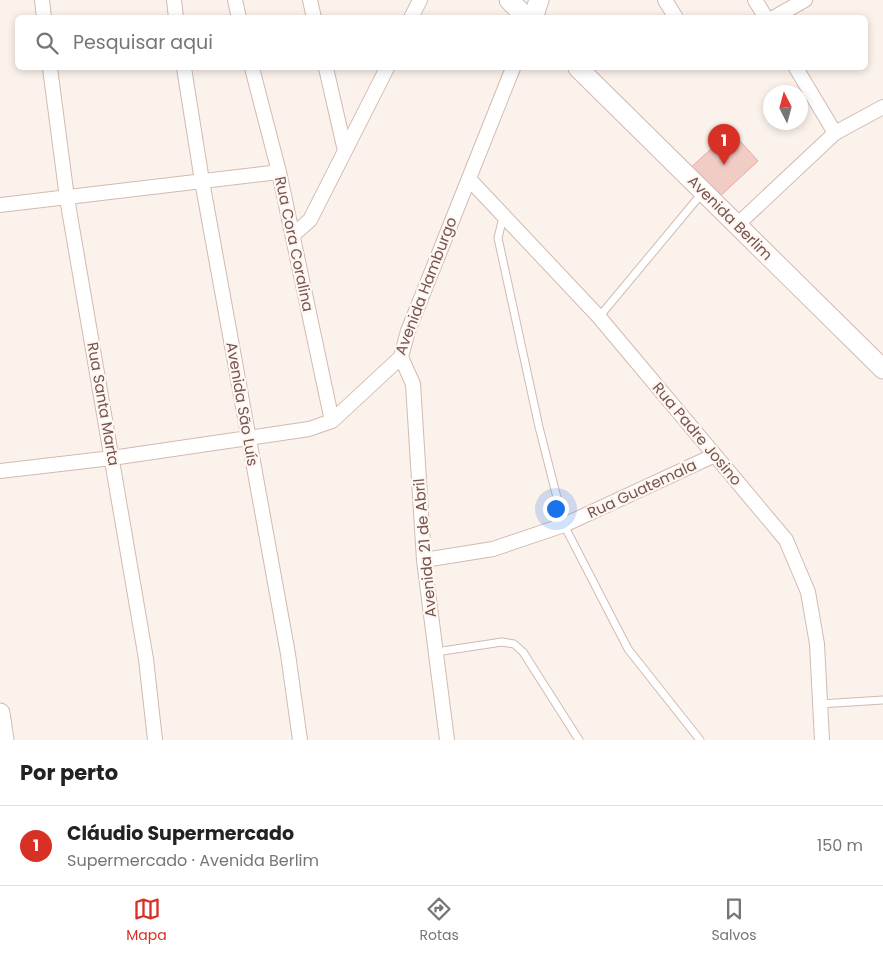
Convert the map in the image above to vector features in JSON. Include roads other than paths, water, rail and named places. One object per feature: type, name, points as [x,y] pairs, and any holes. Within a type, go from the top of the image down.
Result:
[{"type":"main road","points":[[509,0],[524,15]]},
{"type":"main road","points":[[534,15],[539,0]]},
{"type":"main road","name":"Avenida Berlim","points":[[580,70],[883,369]]},
{"type":"main road","points":[[0,713],[4,740]]},
{"type":"street","points":[[42,0],[44,15]]},
{"type":"street","points":[[174,0],[176,15]]},
{"type":"street","points":[[235,0],[238,15]]},
{"type":"street","points":[[310,0],[313,15]]},
{"type":"street","points":[[412,15],[420,0]]},
{"type":"street","points":[[665,0],[674,15]]},
{"type":"street","points":[[755,0],[764,15]]},
{"type":"street","points":[[778,15],[805,0]]},
{"type":"street","name":"Rua Santa Marta","points":[[50,70],[67,198],[146,659],[155,740]]},
{"type":"street","name":"Avenida São Luís","points":[[184,70],[202,181],[288,654],[300,740]]},
{"type":"street","name":"Rua Cora Coralina","points":[[253,70],[279,172],[332,421]]},
{"type":"street","points":[[326,70],[345,151]]},
{"type":"street","points":[[293,235],[310,220],[385,70]]},
{"type":"street","name":"Avenida Hamburgo","points":[[0,471],[112,458],[309,430],[332,421],[401,357],[408,331],[512,70]]},
{"type":"street","points":[[797,70],[835,133]]},
{"type":"street","points":[[737,225],[835,133],[883,106]]},
{"type":"street","points":[[0,205],[279,172]]},
{"type":"street","name":"Rua Padre Josino","points":[[469,179],[599,317],[786,540],[808,592],[817,644],[822,740]]},
{"type":"street","name":"Avenida 21 de Abril","points":[[401,357],[413,384],[424,560],[447,740]]},
{"type":"street","name":"Rua Guatemala","points":[[424,560],[493,549],[564,525],[715,455]]},
{"type":"lane","points":[[599,317],[704,192]]},
{"type":"lane","points":[[504,216],[498,238],[539,426],[564,525],[628,649],[700,740]]},
{"type":"lane","points":[[436,652],[502,642],[514,644],[523,652],[579,740]]},
{"type":"lane","points":[[820,704],[883,700]]},
{"type":"place","name":"Cláudio Supermercado","points":[[724,165]]}]
